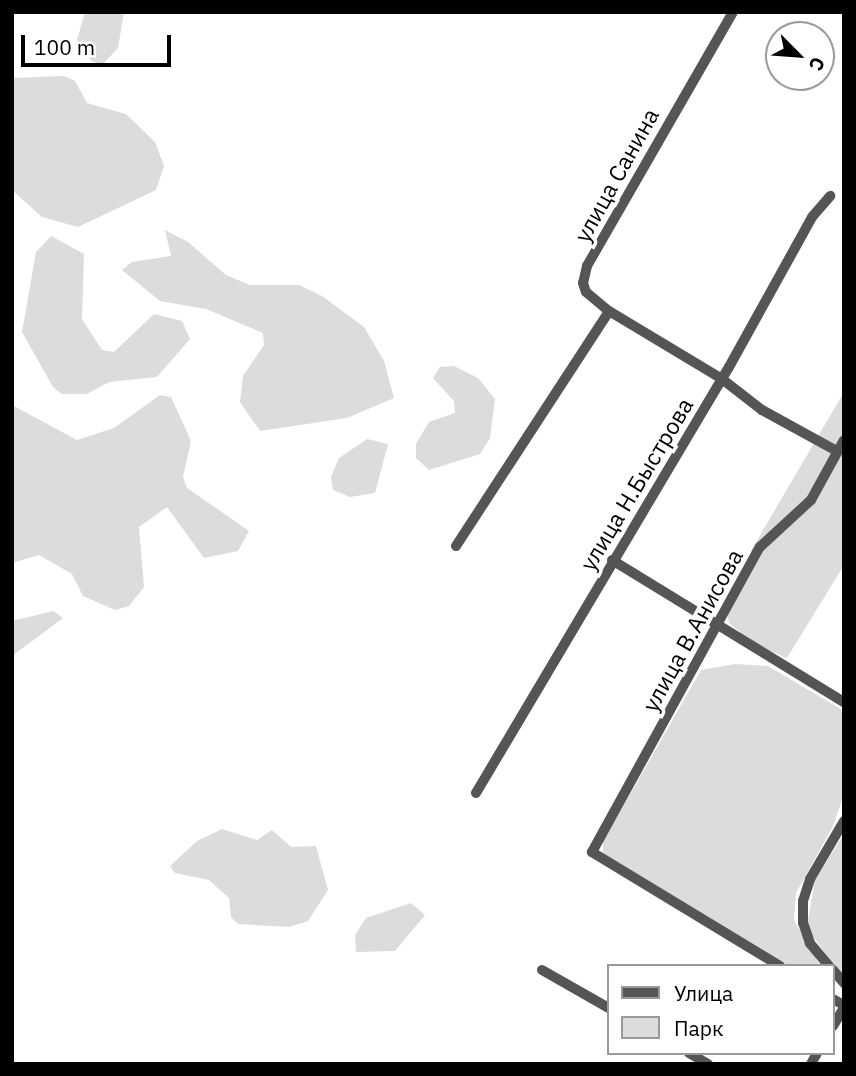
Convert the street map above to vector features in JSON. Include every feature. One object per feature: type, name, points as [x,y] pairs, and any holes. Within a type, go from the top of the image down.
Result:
[{"type":"street","name":"улица Санина","points":[[609,310],[586,292],[587,266],[706,53],[733,12]]},
{"type":"street","name":"улица Н.Быстрова","points":[[476,793],[612,560],[722,379],[812,217],[830,196]]},
{"type":"street","points":[[456,546],[609,310],[722,379],[762,410],[837,451]]},
{"type":"street","name":"улица В.Анисова","points":[[777,964],[592,852],[760,547],[811,500],[844,440]]},
{"type":"street","points":[[612,560],[844,702]]},
{"type":"street","points":[[827,964],[810,943],[803,923],[803,901],[810,879],[840,835],[844,821]]},
{"type":"street","points":[[542,970],[608,1007]]},
{"type":"street","points":[[835,1022],[844,1006]]},
{"type":"street","points":[[692,1055],[708,1064]]},
{"type":"green space","points":[[85,12],[124,12],[118,48],[102,65],[91,61],[77,40]]},
{"type":"green space","points":[[64,76],[75,81],[87,103],[126,114],[155,142],[164,166],[156,190],[78,227],[42,217],[12,190],[12,78]]},
{"type":"green space","points":[[165,230],[188,242],[226,275],[250,285],[299,285],[322,296],[364,327],[384,361],[394,398],[347,418],[260,431],[240,402],[243,376],[264,345],[263,333],[206,309],[160,301],[122,270],[132,262],[171,256]]},
{"type":"green space","points":[[51,236],[84,254],[82,319],[102,350],[114,352],[154,314],[182,321],[190,339],[157,377],[109,382],[87,394],[62,394],[53,387],[22,332],[36,252]]},
{"type":"green space","points":[[454,366],[478,378],[495,399],[490,438],[480,454],[429,470],[416,458],[416,444],[429,422],[455,413],[454,401],[433,378],[440,367]]},
{"type":"green space","points":[[844,392],[844,565],[787,658],[756,645],[729,623],[727,612],[747,576],[752,549]]},
{"type":"green space","points":[[160,395],[171,397],[191,441],[183,477],[187,488],[249,531],[238,551],[204,558],[167,507],[139,527],[144,587],[129,606],[115,610],[83,596],[72,574],[39,555],[12,563],[12,405],[77,440],[114,428]]},
{"type":"green space","points":[[367,439],[388,444],[375,493],[350,497],[333,490],[331,477],[339,458]]},
{"type":"green space","points":[[53,611],[63,618],[12,656],[12,621]]},
{"type":"green space","points":[[735,664],[768,666],[844,711],[844,795],[832,828],[796,893],[794,920],[819,964],[786,964],[603,853],[603,842],[701,670]]},
{"type":"green space","points":[[222,829],[257,840],[272,830],[291,847],[316,846],[328,890],[308,921],[289,927],[238,924],[231,917],[229,898],[209,880],[175,873],[170,866],[197,841]]},
{"type":"green space","points":[[844,834],[844,978],[811,934],[808,920],[815,880]]},
{"type":"green space","points":[[411,903],[425,915],[395,951],[356,952],[355,935],[366,918]]}]
